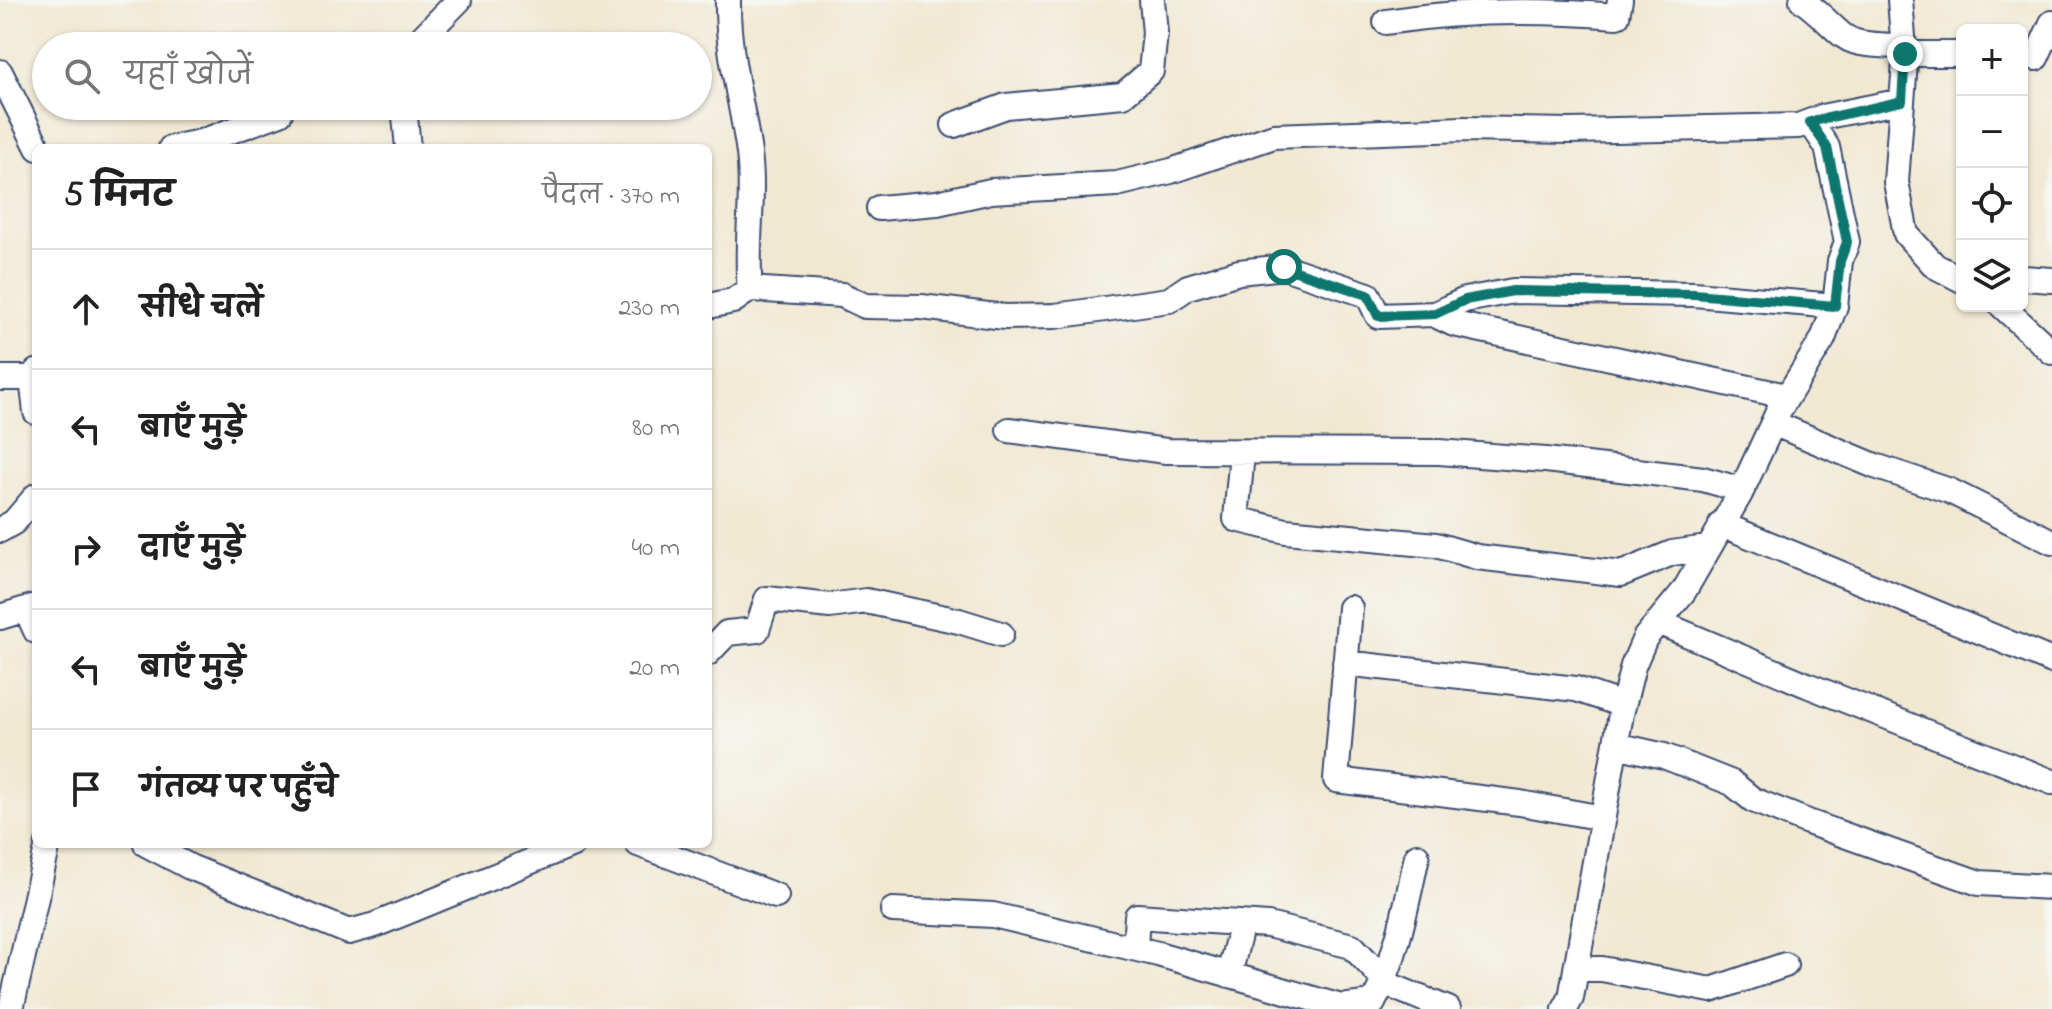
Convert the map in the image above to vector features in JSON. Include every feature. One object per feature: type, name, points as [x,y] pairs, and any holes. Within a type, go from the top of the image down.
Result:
[{"type":"street","points":[[428,32],[459,0]]},
{"type":"street","points":[[728,0],[733,73],[749,152],[753,205],[747,259],[750,289]]},
{"type":"street","points":[[954,125],[1006,106],[1123,95],[1151,71],[1155,33],[1152,0]]},
{"type":"street","points":[[1386,22],[1417,17],[1556,11],[1617,16],[1620,0]]},
{"type":"street","points":[[1802,0],[1847,41],[1860,45],[1956,54]]},
{"type":"street","points":[[1900,0],[1904,50],[1896,182],[1906,234],[1935,266],[1956,277]]},
{"type":"street","points":[[2037,60],[2052,23]]},
{"type":"street","points":[[0,72],[36,144]]},
{"type":"street","points":[[879,208],[937,203],[991,191],[1117,184],[1171,171],[1274,136],[1463,129],[1798,126],[1902,101]]},
{"type":"street","points":[[191,144],[261,120]]},
{"type":"street","points":[[405,120],[408,144]]},
{"type":"street","points":[[1565,1009],[1576,969],[1623,705],[1633,666],[1645,638],[1684,591],[1742,490],[1786,396],[1823,339],[1835,306],[1840,261],[1847,242],[1827,147],[1810,122]]},
{"type":"street","points":[[712,305],[733,301],[750,289],[842,295],[865,306],[921,307],[1005,317],[1055,316],[1169,300],[1188,287],[1239,272],[1284,267],[1368,295],[1378,316],[1433,314],[1465,300],[1513,291],[1694,294],[1835,306]]},
{"type":"street","points":[[2028,278],[2052,280]]},
{"type":"street","points":[[2009,312],[2052,352]]},
{"type":"street","points":[[1433,314],[1454,324],[1786,396]]},
{"type":"street","points":[[0,378],[32,375]]},
{"type":"street","points":[[1773,423],[1875,466],[1950,491],[2052,542]]},
{"type":"street","points":[[1009,430],[1166,451],[1439,452],[1531,459],[1703,479],[1742,490]]},
{"type":"street","points":[[1242,453],[1236,519],[1286,531],[1436,545],[1477,557],[1621,574],[1672,553],[1707,548]]},
{"type":"street","points":[[0,530],[14,522],[32,501]]},
{"type":"street","points":[[1721,524],[2052,661]]},
{"type":"street","points":[[712,649],[727,633],[757,630],[767,599],[830,606],[866,601],[959,621],[1001,634]]},
{"type":"street","points":[[1350,608],[1336,780],[1520,803],[1603,818]]},
{"type":"street","points":[[0,617],[32,616]]},
{"type":"street","points":[[1658,622],[2052,782]]},
{"type":"street","points":[[1345,663],[1576,689],[1623,705]]},
{"type":"street","points":[[1616,745],[1664,756],[1732,783],[1753,800],[1979,883],[2052,887]]},
{"type":"street","points":[[11,1009],[47,848]]},
{"type":"street","points":[[154,848],[190,867],[349,932],[375,925],[563,848]]},
{"type":"street","points":[[649,848],[776,896]]},
{"type":"street","points":[[893,910],[993,915],[1135,948],[1341,1007],[1373,1003],[1385,981],[1400,937],[1417,856]]},
{"type":"street","points":[[1135,948],[1137,916],[1268,925],[1352,946],[1385,981],[1448,1009]]},
{"type":"street","points":[[1229,975],[1242,923]]},
{"type":"street","points":[[1576,969],[1602,969],[1711,990],[1785,965]]},
{"type":"route","points":[[1284,267],[1368,295],[1378,316],[1435,314],[1465,300],[1513,291],[1694,294],[1835,306],[1840,261],[1847,242],[1827,147],[1810,122],[1870,105],[1902,101],[1905,54]]}]
